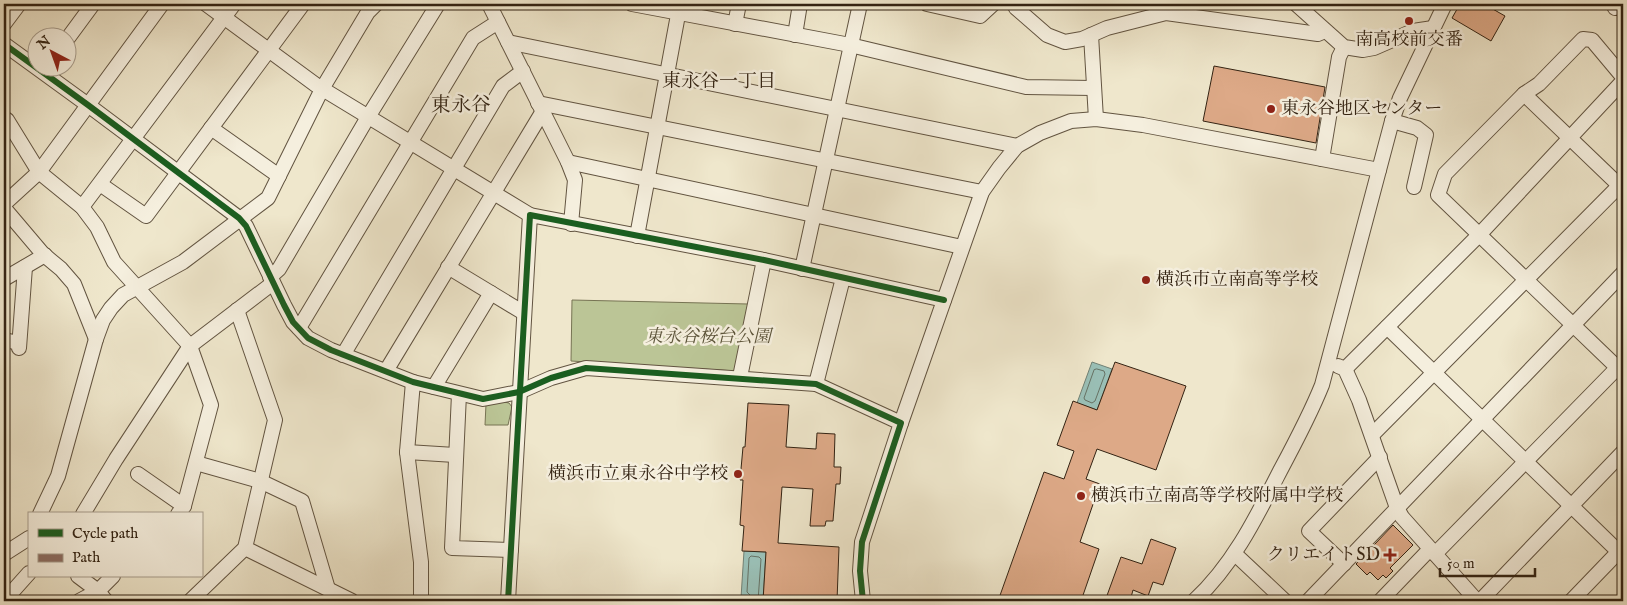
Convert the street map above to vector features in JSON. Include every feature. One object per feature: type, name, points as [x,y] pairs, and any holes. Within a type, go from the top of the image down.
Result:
[{"type":"street","points":[[4,24],[19,4]]},
{"type":"street","points":[[75,28],[93,4]]},
{"type":"street","points":[[96,339],[74,284],[45,255],[5,209],[39,172],[162,4]]},
{"type":"street","points":[[206,4],[322,89],[530,215],[764,260],[944,300]]},
{"type":"street","points":[[82,207],[234,4]]},
{"type":"street","points":[[100,184],[146,216],[303,4]]},
{"type":"street","points":[[41,512],[58,476],[103,320],[123,295],[183,262],[268,198],[322,89],[368,12],[376,4]]},
{"type":"street","points":[[84,512],[119,461],[190,346],[237,310],[271,280],[279,269],[368,117],[438,4]]},
{"type":"street","points":[[489,4],[568,162],[575,180],[571,224]]},
{"type":"street","points":[[632,4],[679,9],[735,24],[850,45],[1026,87],[1093,88]]},
{"type":"street","points":[[735,24],[739,4]]},
{"type":"street","points":[[795,35],[800,4]]},
{"type":"street","points":[[802,269],[860,4]]},
{"type":"street","points":[[927,4],[980,16],[993,4]]},
{"type":"street","points":[[1014,4],[1016,8],[1047,35],[1065,42],[1082,39],[1107,28],[1166,13],[1318,34],[1324,30]]},
{"type":"street","points":[[1296,4],[1344,47],[1363,50],[1374,48],[1413,30],[1433,28]]},
{"type":"street","points":[[1194,601],[1219,575],[1235,554],[1312,410],[1322,385],[1392,121],[1400,98],[1445,4]]},
{"type":"street","points":[[1613,4],[1615,8],[1619,4]]},
{"type":"street","points":[[638,236],[679,9]]},
{"type":"street","points":[[299,328],[473,38],[498,22]]},
{"type":"street","points":[[1091,35],[1096,119]]},
{"type":"street","points":[[1380,601],[1433,552],[1621,368],[1573,325],[1438,195],[1445,174],[1524,94],[1540,84],[1583,39],[1592,40],[1623,77]]},
{"type":"street","points":[[508,42],[1018,146]]},
{"type":"street","points":[[4,44],[28,60]]},
{"type":"street","points":[[1322,159],[1339,57],[1344,47]]},
{"type":"street","points":[[343,355],[503,86],[523,71]]},
{"type":"street","points":[[54,78],[240,220],[246,226],[288,314],[308,338],[343,355],[413,382],[484,399],[519,392],[551,378],[586,368],[740,377],[816,384],[901,423]]},
{"type":"street","points":[[1346,369],[1479,235],[1623,82]]},
{"type":"street","points":[[1372,435],[1622,186],[1524,94]]},
{"type":"street","points":[[540,107],[657,127],[982,192]]},
{"type":"street","points":[[386,371],[540,107]]},
{"type":"street","points":[[4,118],[39,172],[82,207],[97,227],[114,262],[164,315],[190,346],[211,405],[196,463],[181,510],[138,474]]},
{"type":"street","points":[[863,601],[860,571],[862,542],[901,423],[982,192],[1018,146],[1040,133],[1071,121],[1096,119],[1143,125],[1379,170]]},
{"type":"street","points":[[1392,121],[1416,128],[1426,136],[1414,187]]},
{"type":"street","points":[[211,128],[279,176]]},
{"type":"street","points":[[568,162],[962,247]]},
{"type":"street","points":[[508,601],[530,215]]},
{"type":"street","points":[[4,279],[45,255]]},
{"type":"street","points":[[740,377],[764,260]]},
{"type":"street","points":[[4,340],[19,345],[25,266]]},
{"type":"street","points":[[448,267],[524,313]]},
{"type":"street","points":[[1308,601],[1623,272]]},
{"type":"street","points":[[816,384],[843,278]]},
{"type":"street","points":[[434,388],[491,293]]},
{"type":"street","points":[[197,600],[244,548],[275,420],[237,310]]},
{"type":"street","points":[[1387,327],[1622,552],[1571,601]]},
{"type":"street","points":[[1328,363],[1346,369],[1402,517],[1472,599],[1572,506],[1623,452]]},
{"type":"street","points":[[413,382],[408,452],[421,562],[421,601]]},
{"type":"street","points":[[459,394],[452,548],[510,550]]},
{"type":"street","points":[[408,452],[455,455]]},
{"type":"street","points":[[1344,564],[1309,531],[1380,457]]},
{"type":"street","points":[[196,463],[260,482],[302,501],[328,589]]},
{"type":"street","points":[[4,554],[28,540]]},
{"type":"street","points":[[244,548],[352,601]]},
{"type":"street","points":[[1235,554],[1285,601]]},
{"type":"street","points":[[4,601],[28,573]]},
{"type":"street","points":[[80,578],[102,596]]},
{"type":"street","points":[[79,601],[102,596],[112,578]]},
{"type":"green space","name":"東永谷桜台公園","points":[[572,300],[748,304],[736,371],[571,361]]},
{"type":"green space","points":[[509,403],[512,407],[508,425],[485,425],[486,404]]},
{"type":"water","points":[[1092,362],[1112,369],[1097,410],[1077,403]]},
{"type":"water","points":[[744,551],[766,552],[763,600],[741,598]]},
{"type":"building","points":[[1460,4],[1484,4],[1505,16],[1491,41],[1452,18]]},
{"type":"building","points":[[1214,66],[1325,87],[1316,143],[1203,121]]},
{"type":"building","points":[[1115,362],[1186,386],[1156,470],[1097,449],[1086,479],[1100,484],[1080,542],[1099,549],[1081,601],[998,601],[1044,472],[1064,479],[1074,451],[1057,445],[1073,401],[1097,410]]},
{"type":"building","points":[[748,403],[789,405],[786,447],[816,449],[817,433],[835,434],[834,467],[841,467],[840,484],[836,484],[833,521],[826,521],[825,526],[810,526],[813,489],[782,487],[778,543],[839,547],[837,601],[763,601],[766,552],[742,551],[744,526],[740,525],[743,480],[740,480],[743,447],[745,447]]},
{"type":"building","points":[[1393,525],[1413,545],[1390,568],[1393,571],[1386,578],[1383,575],[1378,580],[1370,572],[1367,575],[1356,564]]},
{"type":"building","points":[[1151,539],[1176,548],[1163,585],[1153,582],[1148,596],[1133,590],[1130,601],[1105,601],[1121,557],[1142,564]]},
{"type":"marked path","points":[[1381,600],[1385,601]]},
{"type":"cycle path","points":[[4,44],[239,218],[246,226],[293,322],[308,338],[331,350],[413,382],[483,399],[519,392],[551,378],[586,368],[816,384],[901,423],[862,542],[860,571],[863,601]]},
{"type":"cycle path","points":[[508,601],[530,215],[764,260],[944,300]]},
{"type":"place","name":"南高校前交番","points":[[1409,21]]},
{"type":"place","name":"東永谷地区センター","points":[[1271,109]]},
{"type":"place","name":"横浜市立南高等学校","points":[[1146,280]]},
{"type":"place","name":"横浜市立東永谷中学校","points":[[738,474]]},
{"type":"place","name":"横浜市立南高等学校附属中学校","points":[[1081,496]]},
{"type":"place","name":"クリエイトSD","points":[[1390,555]]},
{"type":"district","name":"東永谷一丁目","points":[[719,82]]},
{"type":"district","name":"東永谷","points":[[461,105]]}]
